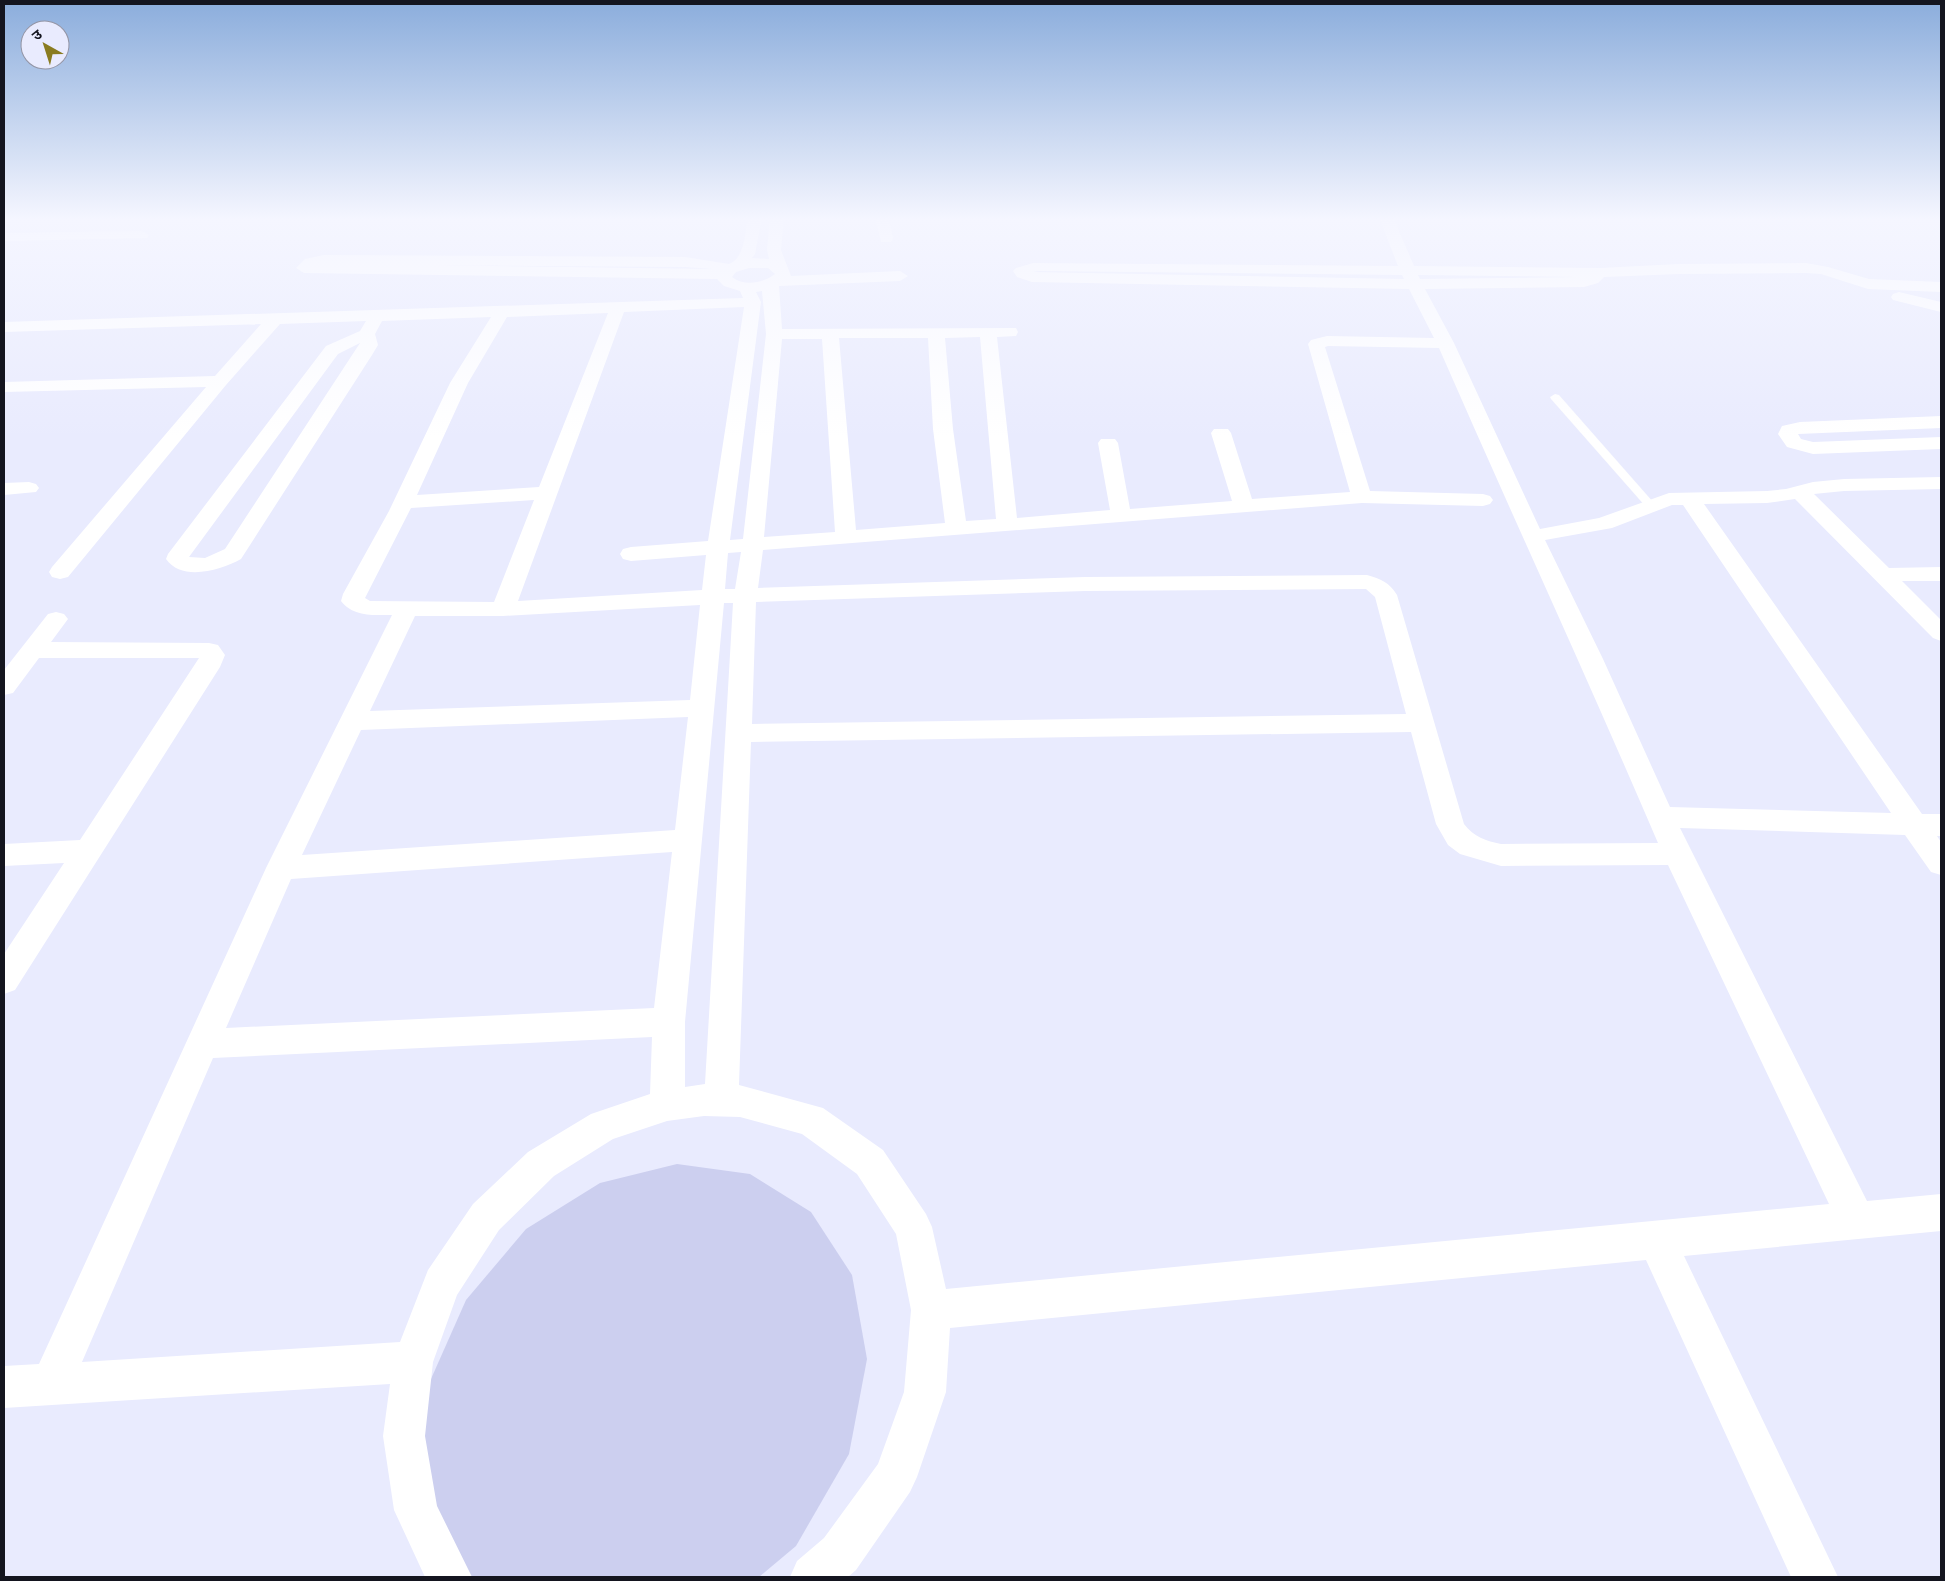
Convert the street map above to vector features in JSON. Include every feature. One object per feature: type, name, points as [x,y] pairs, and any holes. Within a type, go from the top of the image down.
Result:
[{"type":"street","points":[[4,327],[618,308],[697,291]]},
{"type":"street","points":[[667,1104],[669,1022],[718,548],[754,291]]},
{"type":"street","points":[[721,1100],[745,595],[753,543],[774,334],[760,291]]},
{"type":"street","points":[[1418,291],[1445,343],[1534,536],[1677,854],[1856,1219]]},
{"type":"street","points":[[1882,291],[1941,307]]},
{"type":"street","points":[[503,609],[618,308]]},
{"type":"street","points":[[502,312],[459,383],[403,502],[354,594],[353,601],[366,608],[503,609],[745,595],[1085,584],[1367,582],[1377,585],[1386,595],[1450,824],[1454,834],[1466,845],[1483,852],[1501,855],[1677,854]]},
{"type":"street","points":[[366,334],[369,345],[363,355],[232,554],[207,564],[181,562],[177,559],[332,350],[366,334],[377,315]]},
{"type":"street","points":[[60,572],[220,381],[276,318]]},
{"type":"street","points":[[988,332],[1006,524]]},
{"type":"street","points":[[774,334],[1010,332]]},
{"type":"street","points":[[936,333],[943,429],[956,528]]},
{"type":"street","points":[[830,334],[846,536]]},
{"type":"street","points":[[1362,497],[1316,346],[1317,344],[1327,341],[1445,343]]},
{"type":"street","points":[[4,387],[220,381]]},
{"type":"street","points":[[1941,422],[1800,428],[1789,430],[1788,434],[1794,443],[1813,448],[1941,443]]},
{"type":"street","points":[[1221,433],[1244,506]]},
{"type":"street","points":[[1108,443],[1121,516]]},
{"type":"street","points":[[1534,536],[1626,517],[1650,505],[1669,499],[1688,497],[1767,497],[1787,495],[1799,490],[1844,485],[1941,483]]},
{"type":"street","points":[[4,489],[29,488]]},
{"type":"street","points":[[1799,490],[1941,633]]},
{"type":"street","points":[[403,502],[547,493]]},
{"type":"street","points":[[631,554],[1362,497],[1483,500]]},
{"type":"street","points":[[1688,497],[1941,864]]},
{"type":"street","points":[[1884,575],[1941,574]]},
{"type":"street","points":[[52,1383],[201,1044],[281,868],[407,608]]},
{"type":"street","points":[[4,687],[56,619]]},
{"type":"street","points":[[4,980],[208,667],[212,652],[190,650],[33,650]]},
{"type":"street","points":[[352,721],[701,708]]},
{"type":"street","points":[[739,733],[1421,723]]},
{"type":"street","points":[[1661,817],[1941,825]]},
{"type":"street","points":[[281,868],[688,840]]},
{"type":"street","points":[[4,855],[88,851]]},
{"type":"street","points":[[201,1044],[669,1022]]},
{"type":"street","points":[[447,1577],[416,1510],[404,1436],[413,1362],[442,1284],[486,1217],[541,1164],[603,1126],[667,1104],[721,1100],[740,1101],[811,1120],[870,1162],[913,1227],[932,1310],[925,1392],[895,1477],[840,1554],[813,1577]]},
{"type":"street","points":[[932,1310],[1941,1212]]},
{"type":"street","points":[[1656,1239],[1815,1577]]},
{"type":"street","points":[[4,1387],[413,1362]]},
{"type":"lane","points":[[1555,397],[1650,505]]},
{"type":"shaded area","points":[[677,1164],[750,1174],[811,1212],[852,1275],[867,1359],[849,1454],[796,1546],[759,1577],[457,1577],[451,1572],[420,1484],[427,1388],[466,1300],[526,1229],[600,1183]]}]
